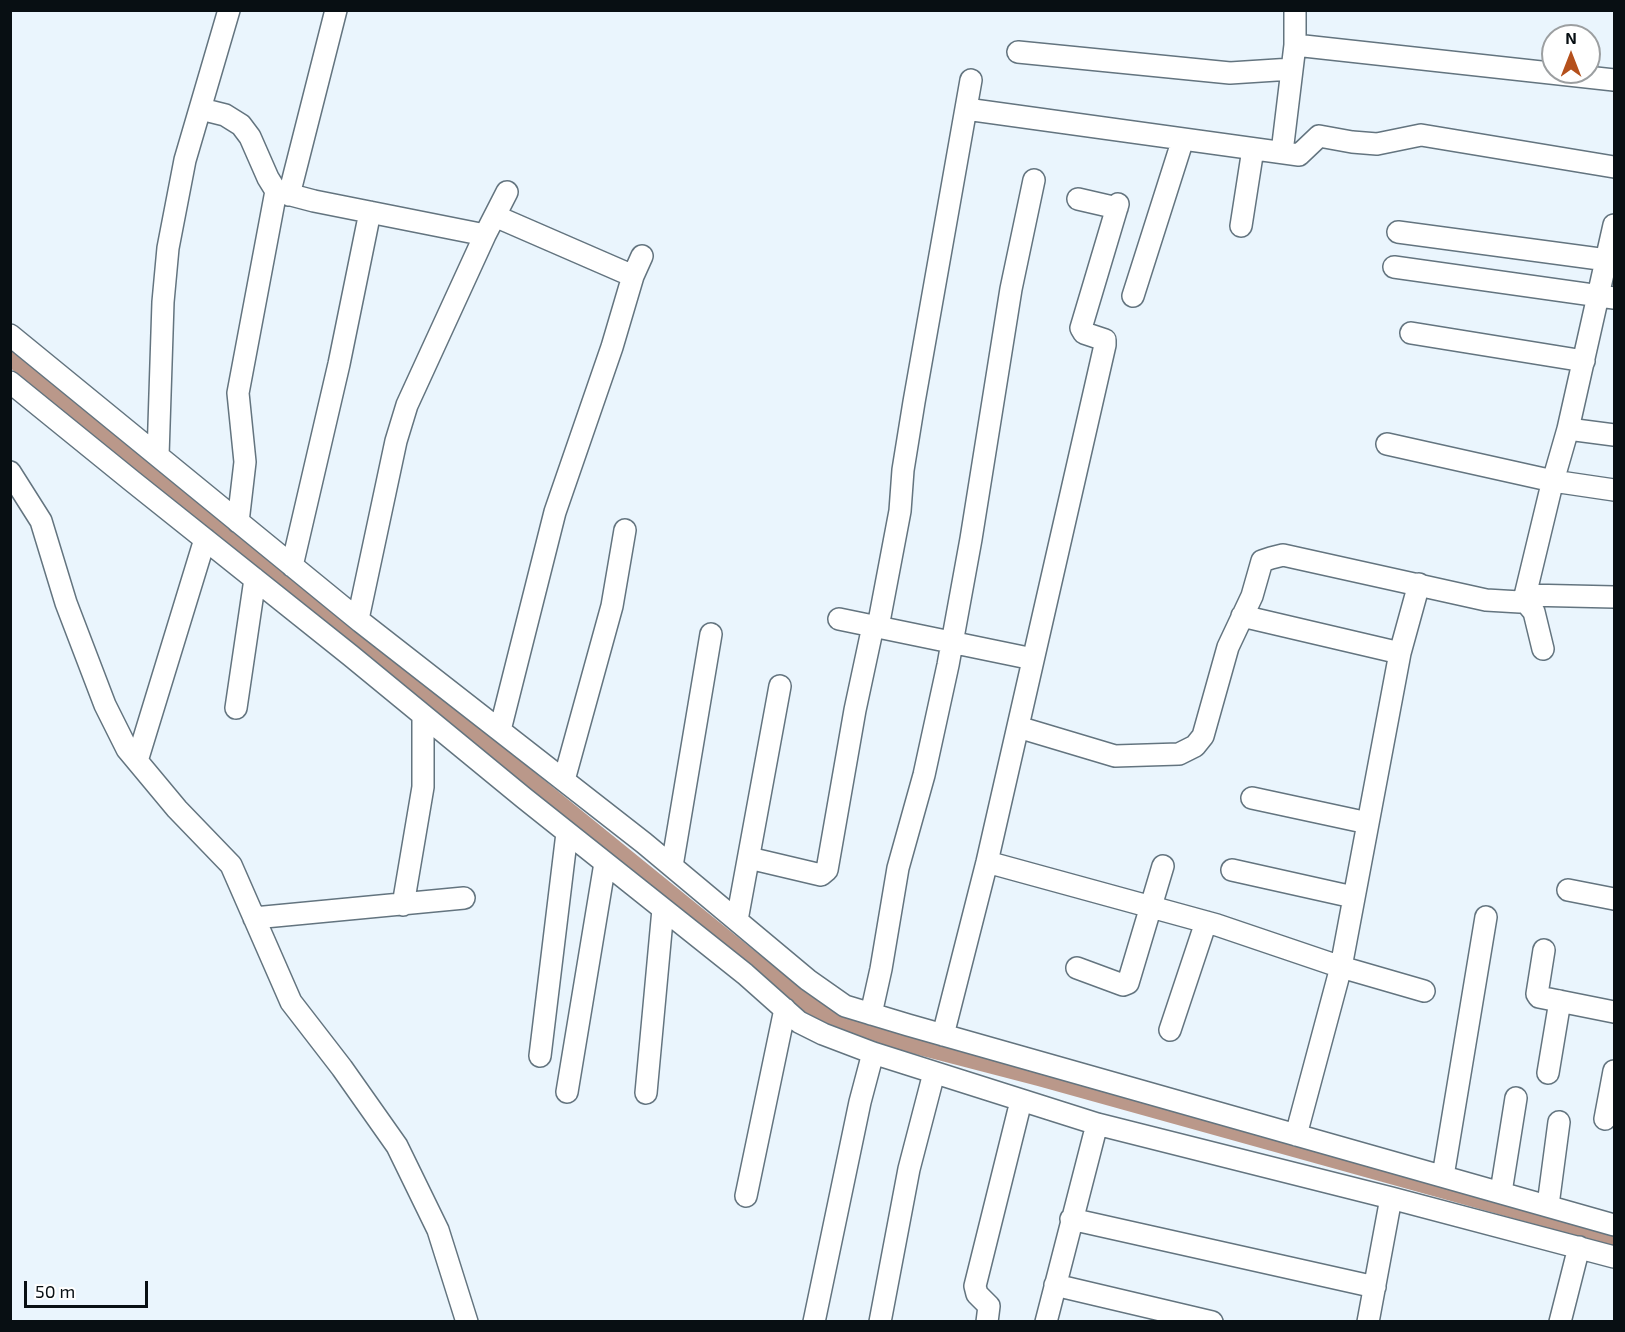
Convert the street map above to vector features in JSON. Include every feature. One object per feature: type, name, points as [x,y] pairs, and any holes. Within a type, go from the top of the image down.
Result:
[{"type":"street","points":[[158,456],[163,302],[168,248],[185,160],[229,10]]},
{"type":"street","points":[[238,522],[245,462],[238,393],[283,193],[336,10]]},
{"type":"street","points":[[1282,153],[1295,45],[1295,10]]},
{"type":"street","points":[[1295,45],[1614,80]]},
{"type":"street","points":[[1018,52],[1230,72],[1292,69]]},
{"type":"street","points":[[748,858],[821,875],[827,870],[855,710],[900,511],[903,471],[914,402],[971,81]]},
{"type":"street","points":[[201,108],[225,115],[241,125],[250,137],[268,178],[283,193],[484,235]]},
{"type":"street","points":[[966,109],[1299,155],[1319,136],[1377,144],[1421,135],[1614,167]]},
{"type":"street","points":[[1133,296],[1183,139]]},
{"type":"street","points":[[1241,226],[1253,149]]},
{"type":"street","points":[[871,1014],[898,868],[924,775],[953,642],[1011,289],[1034,180]]},
{"type":"street","points":[[358,619],[396,441],[407,405],[484,235],[507,192]]},
{"type":"street","points":[[943,1035],[987,862],[1106,345],[1105,340],[1084,333],[1081,328],[1118,206],[1078,199]]},
{"type":"street","points":[[292,566],[339,364],[370,212]]},
{"type":"street","points":[[495,216],[633,276]]},
{"type":"street","points":[[1018,727],[1115,756],[1179,754],[1196,746],[1203,736],[1228,647],[1252,596],[1262,561],[1283,555],[1486,600],[1520,602],[1525,597],[1584,361],[1607,296],[1606,260],[1614,225]]},
{"type":"street","points":[[1398,232],[1606,260]]},
{"type":"street","points":[[500,730],[555,512],[612,347],[633,276],[642,256]]},
{"type":"street","points":[[1394,267],[1607,296]]},
{"type":"street","points":[[1411,333],[1584,361]]},
{"type":"street","points":[[10,335],[292,566],[672,866],[808,980],[845,1006],[1614,1225]]},
{"type":"street","points":[[10,382],[800,1022],[823,1034],[873,1053],[1096,1124],[1392,1198],[1614,1257]]},
{"type":"street","points":[[1568,429],[1614,435]]},
{"type":"street","points":[[1387,444],[1553,481],[1614,490]]},
{"type":"street","points":[[10,472],[41,521],[66,603],[105,705],[127,749],[177,809],[231,865],[291,1002],[342,1068],[397,1146],[438,1230],[466,1322]]},
{"type":"street","points":[[564,780],[612,606],[626,530]]},
{"type":"street","points":[[137,761],[205,539]]},
{"type":"street","points":[[236,708],[255,579]]},
{"type":"street","points":[[1296,1135],[1341,967],[1400,653],[1419,584]]},
{"type":"street","points":[[1525,597],[1614,597]]},
{"type":"street","points":[[1525,597],[1534,612],[1542,649]]},
{"type":"street","points":[[1242,616],[1400,653]]},
{"type":"street","points":[[838,620],[1033,659]]},
{"type":"street","points":[[672,866],[711,634]]},
{"type":"street","points":[[737,920],[780,686]]},
{"type":"street","points":[[403,905],[423,787],[423,715]]},
{"type":"street","points":[[1252,798],[1368,823]]},
{"type":"street","points":[[540,1056],[567,833]]},
{"type":"street","points":[[987,862],[1206,922],[1341,967],[1424,991]]},
{"type":"street","points":[[567,1092],[605,863]]},
{"type":"street","points":[[1077,968],[1123,985],[1128,983],[1163,866]]},
{"type":"street","points":[[1232,870],[1353,897]]},
{"type":"street","points":[[1568,890],[1614,899]]},
{"type":"street","points":[[254,918],[464,898]]},
{"type":"street","points":[[646,1093],[663,909]]},
{"type":"street","points":[[1443,1176],[1486,917]]},
{"type":"street","points":[[1170,1030],[1206,922]]},
{"type":"street","points":[[1544,950],[1537,994],[1539,997],[1614,1012]]},
{"type":"street","points":[[1548,1073],[1560,1001]]},
{"type":"street","points":[[746,1196],[785,1009]]},
{"type":"street","points":[[814,1322],[860,1102],[873,1053]]},
{"type":"street","points":[[1605,1119],[1614,1071]]},
{"type":"street","points":[[880,1322],[909,1169],[934,1073]]},
{"type":"street","points":[[1500,1192],[1516,1098]]},
{"type":"street","points":[[987,1322],[989,1306],[977,1294],[975,1286],[1021,1101]]},
{"type":"street","points":[[1548,1205],[1559,1122]]},
{"type":"street","points":[[1046,1322],[1096,1124]]},
{"type":"street","points":[[1368,1322],[1392,1198]]},
{"type":"street","points":[[1071,1219],[1375,1287]]},
{"type":"street","points":[[1560,1322],[1579,1247]]},
{"type":"street","points":[[1054,1285],[1212,1322]]},
{"type":"waterway","points":[[10,356],[816,1010],[862,1031],[1039,1077],[1614,1237]]}]
